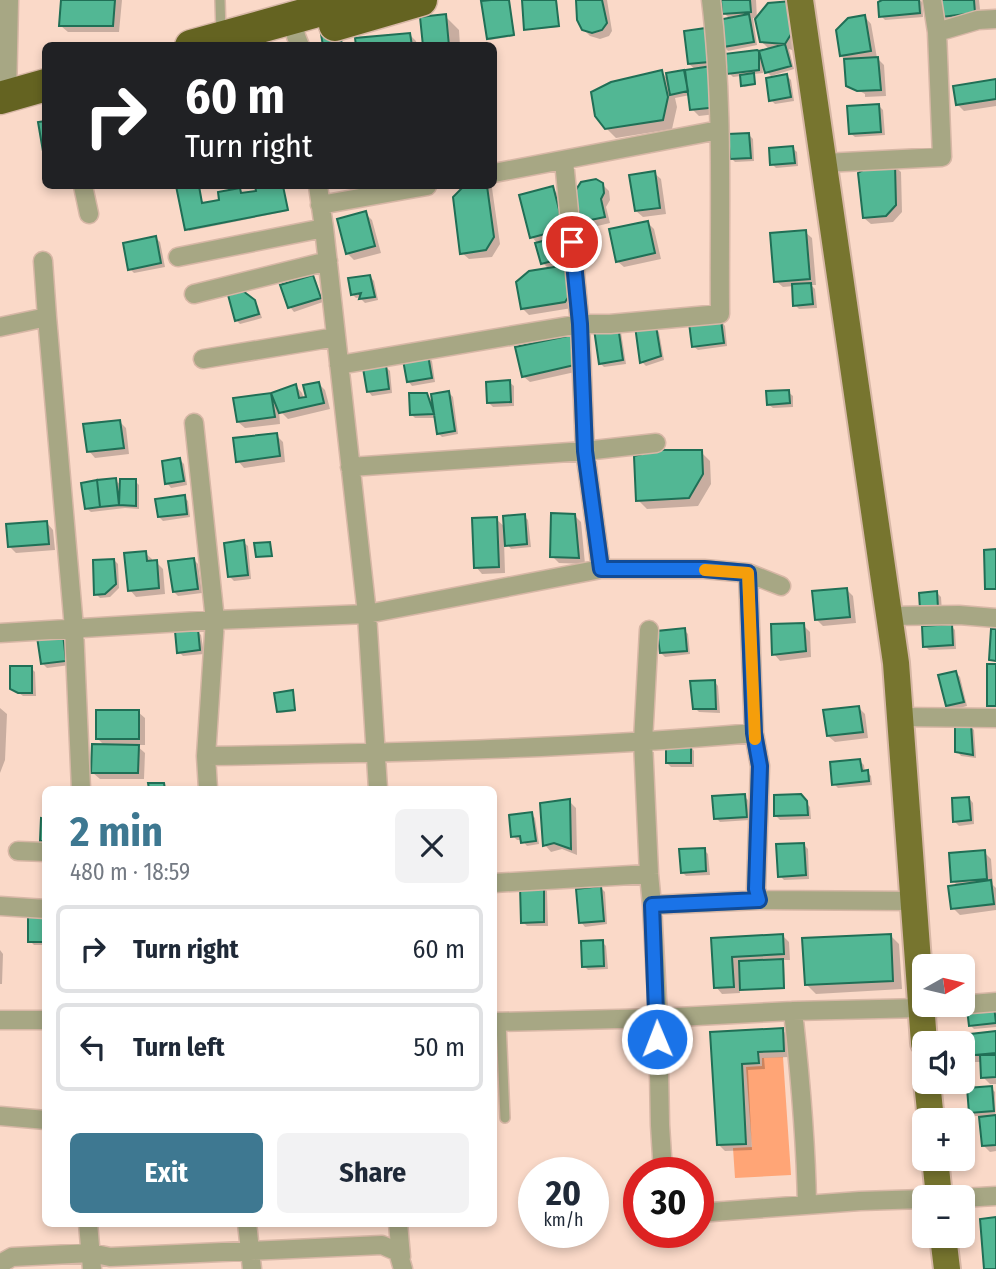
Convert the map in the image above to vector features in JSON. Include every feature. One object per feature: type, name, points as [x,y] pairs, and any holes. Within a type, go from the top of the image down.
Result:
[{"type":"highway","points":[[206,42],[222,38],[297,33],[357,0]]},
{"type":"highway","points":[[273,42],[421,0]]},
{"type":"highway","points":[[2,103],[42,87]]},
{"type":"highway","points":[[2,103],[42,104]]},
{"type":"main road","points":[[800,0],[897,663],[918,954]]},
{"type":"main road","points":[[944,1248],[947,1269]]},
{"type":"street","points":[[2,103],[9,0]]},
{"type":"street","points":[[339,365],[580,324],[610,324],[720,314],[719,130],[711,0]]},
{"type":"street","points":[[824,163],[942,157],[937,32],[932,0]]},
{"type":"street","points":[[937,32],[978,20],[996,19]]},
{"type":"street","points":[[497,172],[719,130]]},
{"type":"street","points":[[564,161],[580,324],[585,451],[601,569]]},
{"type":"street","points":[[84,189],[89,214]]},
{"type":"street","points":[[318,189],[367,614],[378,786]]},
{"type":"street","points":[[320,205],[409,189]]},
{"type":"street","points":[[178,257],[324,228]]},
{"type":"street","points":[[43,261],[74,628],[81,786]]},
{"type":"street","points":[[194,294],[328,261]]},
{"type":"street","points":[[0,327],[47,317]]},
{"type":"street","points":[[203,359],[336,337]]},
{"type":"street","points":[[194,422],[215,620],[206,756],[208,786]]},
{"type":"street","points":[[350,467],[585,451],[656,443]]},
{"type":"street","points":[[0,633],[367,614],[601,569],[704,569],[748,573],[781,586]]},
{"type":"street","points":[[748,573],[754,733],[760,766],[756,889],[759,900]]},
{"type":"street","points":[[890,616],[959,615],[996,618]]},
{"type":"street","points":[[649,630],[643,741],[658,1018],[657,1059],[662,1157]]},
{"type":"street","points":[[900,717],[996,718]]},
{"type":"street","points":[[206,756],[376,754],[666,741],[754,733]]},
{"type":"street","points":[[18,851],[42,852]]},
{"type":"street","points":[[497,883],[649,874]]},
{"type":"street","points":[[652,905],[759,900],[914,901]]},
{"type":"street","points":[[0,905],[42,909]]},
{"type":"street","points":[[975,1004],[996,1002]]},
{"type":"street","points":[[497,1022],[658,1018],[793,1010],[912,1008]]},
{"type":"street","points":[[793,1010],[807,1205]]},
{"type":"street","points":[[0,1020],[42,1020]]},
{"type":"street","points":[[0,1116],[42,1120]]},
{"type":"street","points":[[975,1197],[996,1196]]},
{"type":"street","points":[[714,1212],[912,1199]]},
{"type":"street","points":[[89,1227],[92,1261]]},
{"type":"street","points":[[247,1227],[251,1260]]},
{"type":"street","points":[[398,1227],[402,1263]]},
{"type":"street","points":[[0,1264],[12,1257],[92,1261],[110,1256],[251,1260],[382,1245],[398,1252],[402,1263]]},
{"type":"lane","points":[[220,0],[222,38]]},
{"type":"lane","points":[[497,1022],[505,1118]]},
{"type":"shaded area","points":[[783,1057],[791,1175],[735,1178],[733,1148],[752,1147],[746,1067],[762,1066],[762,1058]]},
{"type":"building","points":[[61,0],[115,0],[113,26],[59,26]]},
{"type":"building","points":[[509,0],[514,35],[487,39],[481,1]]},
{"type":"building","points":[[522,0],[556,0],[559,26],[524,30]]},
{"type":"building","points":[[576,0],[602,0],[607,23],[602,30],[592,33],[582,30],[577,20]]},
{"type":"building","points":[[721,0],[750,0],[751,12],[722,14]]},
{"type":"building","points":[[919,0],[920,13],[879,17],[878,2]]},
{"type":"building","points":[[939,0],[974,0],[975,13],[941,17]]},
{"type":"building","points":[[792,1],[793,31],[785,44],[760,42],[755,19],[768,3]]},
{"type":"building","points":[[446,14],[449,42],[423,42],[420,17]]},
{"type":"building","points":[[749,14],[754,42],[723,47],[718,20]]},
{"type":"building","points":[[865,15],[871,51],[840,56],[836,30],[848,18]]},
{"type":"building","points":[[706,28],[709,62],[688,64],[684,31]]},
{"type":"building","points":[[340,32],[341,42],[322,42],[321,34]]},
{"type":"building","points":[[410,33],[411,42],[356,42],[355,38]]},
{"type":"building","points":[[785,44],[791,66],[765,73],[759,51]]},
{"type":"building","points":[[757,50],[759,70],[727,74],[724,54]]},
{"type":"building","points":[[878,57],[881,90],[857,91],[846,86],[844,59]]},
{"type":"building","points":[[712,66],[718,107],[690,110],[685,70]]},
{"type":"building","points":[[662,70],[668,97],[663,120],[605,129],[595,116],[591,92],[611,82]]},
{"type":"building","points":[[684,70],[688,91],[670,95],[666,73]]},
{"type":"building","points":[[754,73],[755,84],[741,86],[740,75]]},
{"type":"building","points":[[787,74],[791,97],[769,101],[766,78]]},
{"type":"building","points":[[996,79],[996,99],[956,105],[953,86]]},
{"type":"building","points":[[879,104],[881,132],[849,134],[847,106]]},
{"type":"building","points":[[38,122],[42,122],[42,145]]},
{"type":"building","points":[[749,133],[751,158],[730,159],[728,134]]},
{"type":"building","points":[[793,146],[795,163],[770,165],[769,148]]},
{"type":"building","points":[[895,164],[896,205],[886,216],[863,218],[858,173],[872,165]]},
{"type":"building","points":[[655,171],[660,208],[635,211],[629,175]]},
{"type":"building","points":[[596,179],[603,183],[604,193],[601,199],[605,217],[581,222],[574,193],[581,182]]},
{"type":"building","points":[[553,186],[564,229],[530,238],[519,195]]},
{"type":"building","points":[[177,189],[200,189],[202,203],[219,200],[218,192],[234,189],[240,189],[241,193],[256,189],[284,189],[288,210],[185,230]]},
{"type":"building","points":[[461,189],[487,189],[494,237],[486,250],[460,254],[453,197]]},
{"type":"building","points":[[366,211],[375,246],[346,254],[337,219]]},
{"type":"building","points":[[648,221],[655,253],[616,262],[609,229]]},
{"type":"building","points":[[806,230],[810,279],[774,282],[770,233]]},
{"type":"building","points":[[156,236],[161,263],[128,270],[123,243]]},
{"type":"building","points":[[562,236],[567,257],[541,264],[535,243]]},
{"type":"building","points":[[567,265],[571,293],[565,302],[521,309],[516,282],[529,271]]},
{"type":"building","points":[[313,275],[321,298],[288,308],[280,285]]},
{"type":"building","points":[[370,275],[375,297],[359,299],[361,293],[351,295],[348,278]]},
{"type":"building","points":[[811,283],[813,304],[793,306],[792,284]]},
{"type":"building","points":[[243,291],[255,300],[259,314],[235,321],[228,295]]},
{"type":"building","points":[[721,320],[724,343],[692,347],[689,323]]},
{"type":"building","points":[[618,326],[623,360],[599,364],[594,329]]},
{"type":"building","points":[[635,326],[656,326],[661,356],[640,363]]},
{"type":"building","points":[[572,335],[579,364],[522,377],[515,347]]},
{"type":"building","points":[[428,355],[432,378],[407,382],[403,360]]},
{"type":"building","points":[[386,365],[389,389],[367,392],[363,368]]},
{"type":"building","points":[[510,380],[511,402],[487,403],[486,382]]},
{"type":"building","points":[[319,382],[324,403],[279,413],[271,393],[296,384],[299,398],[306,397],[303,385]]},
{"type":"building","points":[[789,390],[790,403],[767,405],[766,391]]},
{"type":"building","points":[[449,391],[455,431],[437,434],[431,394]]},
{"type":"building","points":[[271,393],[275,417],[237,422],[233,398]]},
{"type":"building","points":[[409,393],[427,393],[434,414],[410,415]]},
{"type":"building","points":[[120,420],[124,448],[87,452],[83,424]]},
{"type":"building","points":[[277,433],[280,456],[236,462],[233,438]]},
{"type":"building","points":[[658,450],[702,450],[703,474],[689,498],[636,501],[634,456]]},
{"type":"building","points":[[180,458],[184,481],[165,484],[162,461]]},
{"type":"building","points":[[116,478],[119,505],[100,507],[97,480]]},
{"type":"building","points":[[120,479],[136,479],[136,506],[119,505]]},
{"type":"building","points":[[97,480],[100,507],[85,509],[81,483]]},
{"type":"building","points":[[185,495],[187,514],[158,517],[155,499]]},
{"type":"building","points":[[551,513],[575,514],[579,558],[550,557]]},
{"type":"building","points":[[525,514],[527,544],[505,546],[503,516]]},
{"type":"building","points":[[497,517],[499,567],[474,568],[472,518]]},
{"type":"building","points":[[47,521],[49,544],[8,547],[6,524]]},
{"type":"building","points":[[244,540],[248,575],[228,577],[224,543]]},
{"type":"building","points":[[270,542],[272,556],[256,557],[254,543]]},
{"type":"building","points":[[996,549],[996,589],[985,589],[984,550]]},
{"type":"building","points":[[146,551],[147,561],[157,560],[159,588],[128,591],[124,553]]},
{"type":"building","points":[[194,558],[198,589],[173,592],[168,561]]},
{"type":"building","points":[[114,559],[116,584],[105,594],[94,595],[93,560]]},
{"type":"building","points":[[847,588],[850,617],[815,620],[812,591]]},
{"type":"building","points":[[937,591],[938,608],[920,609],[919,593]]},
{"type":"building","points":[[804,623],[806,651],[772,655],[771,624]]},
{"type":"building","points":[[952,624],[953,645],[923,647],[922,626]]},
{"type":"building","points":[[685,628],[687,651],[660,653],[657,631]]},
{"type":"building","points":[[198,629],[200,650],[177,653],[175,631]]},
{"type":"building","points":[[991,629],[996,629],[996,661],[989,660]]},
{"type":"building","points":[[63,634],[66,661],[41,664],[37,637]]},
{"type":"building","points":[[987,664],[996,664],[996,706],[987,706]]},
{"type":"building","points":[[10,666],[32,666],[32,693],[18,693],[10,689]]},
{"type":"building","points":[[956,671],[964,702],[946,706],[938,675]]},
{"type":"building","points":[[715,680],[716,709],[693,709],[690,681]]},
{"type":"building","points":[[293,690],[295,710],[277,712],[274,693]]},
{"type":"building","points":[[859,706],[863,732],[827,736],[823,710]]},
{"type":"building","points":[[96,710],[139,710],[139,739],[96,739]]},
{"type":"building","points":[[971,724],[973,755],[955,752],[955,725]]},
{"type":"building","points":[[666,741],[691,745],[691,763],[666,763]]},
{"type":"building","points":[[92,744],[139,745],[138,773],[91,773]]},
{"type":"building","points":[[860,759],[862,771],[868,770],[869,781],[832,785],[830,762]]},
{"type":"building","points":[[148,783],[164,783],[164,786],[148,786]]},
{"type":"building","points":[[745,794],[747,817],[714,819],[712,796]]},
{"type":"building","points":[[801,794],[807,801],[808,815],[774,816],[774,795]]},
{"type":"building","points":[[969,797],[971,820],[953,822],[952,798]]},
{"type":"building","points":[[570,799],[571,849],[554,843],[543,846],[540,803]]},
{"type":"building","points":[[532,812],[536,841],[521,843],[520,836],[511,837],[509,815]]},
{"type":"building","points":[[41,818],[42,841],[40,841]]},
{"type":"building","points":[[804,843],[806,875],[778,877],[776,844]]},
{"type":"building","points":[[705,848],[706,871],[681,873],[679,849]]},
{"type":"building","points":[[985,850],[987,879],[951,882],[949,853]]},
{"type":"building","points":[[991,880],[994,904],[951,909],[948,886]]},
{"type":"building","points":[[544,885],[544,922],[521,923],[520,886]]},
{"type":"building","points":[[601,886],[604,921],[579,923],[576,889]]},
{"type":"building","points":[[28,914],[42,914],[42,942],[28,942]]},
{"type":"building","points":[[783,934],[784,954],[732,957],[734,987],[714,988],[711,938]]},
{"type":"building","points":[[891,934],[893,981],[805,985],[802,938]]},
{"type":"building","points":[[603,940],[604,966],[582,967],[581,941]]},
{"type":"building","points":[[783,959],[784,988],[740,990],[739,961]]},
{"type":"building","points":[[994,1006],[996,1023],[969,1026],[968,1017],[975,1017],[975,1008]]},
{"type":"building","points":[[783,1028],[784,1051],[758,1052],[759,1063],[742,1064],[746,1144],[717,1145],[710,1032]]},
{"type":"building","points":[[996,1031],[996,1053],[975,1055],[975,1033]]},
{"type":"building","points":[[980,1055],[996,1055],[996,1077],[981,1078]]},
{"type":"building","points":[[992,1086],[994,1111],[975,1113],[975,1108],[969,1108],[967,1094],[975,1094],[975,1087]]},
{"type":"building","points":[[996,1115],[996,1145],[982,1146],[979,1117]]},
{"type":"building","points":[[996,1217],[996,1269],[984,1269],[980,1219]]},
{"type":"slow traffic","points":[[705,570],[748,573],[755,739]]},
{"type":"route","points":[[572,242],[580,324],[585,451],[601,569],[704,569],[748,573],[754,733],[760,766],[756,889],[759,900],[652,905],[657,1039]]}]
